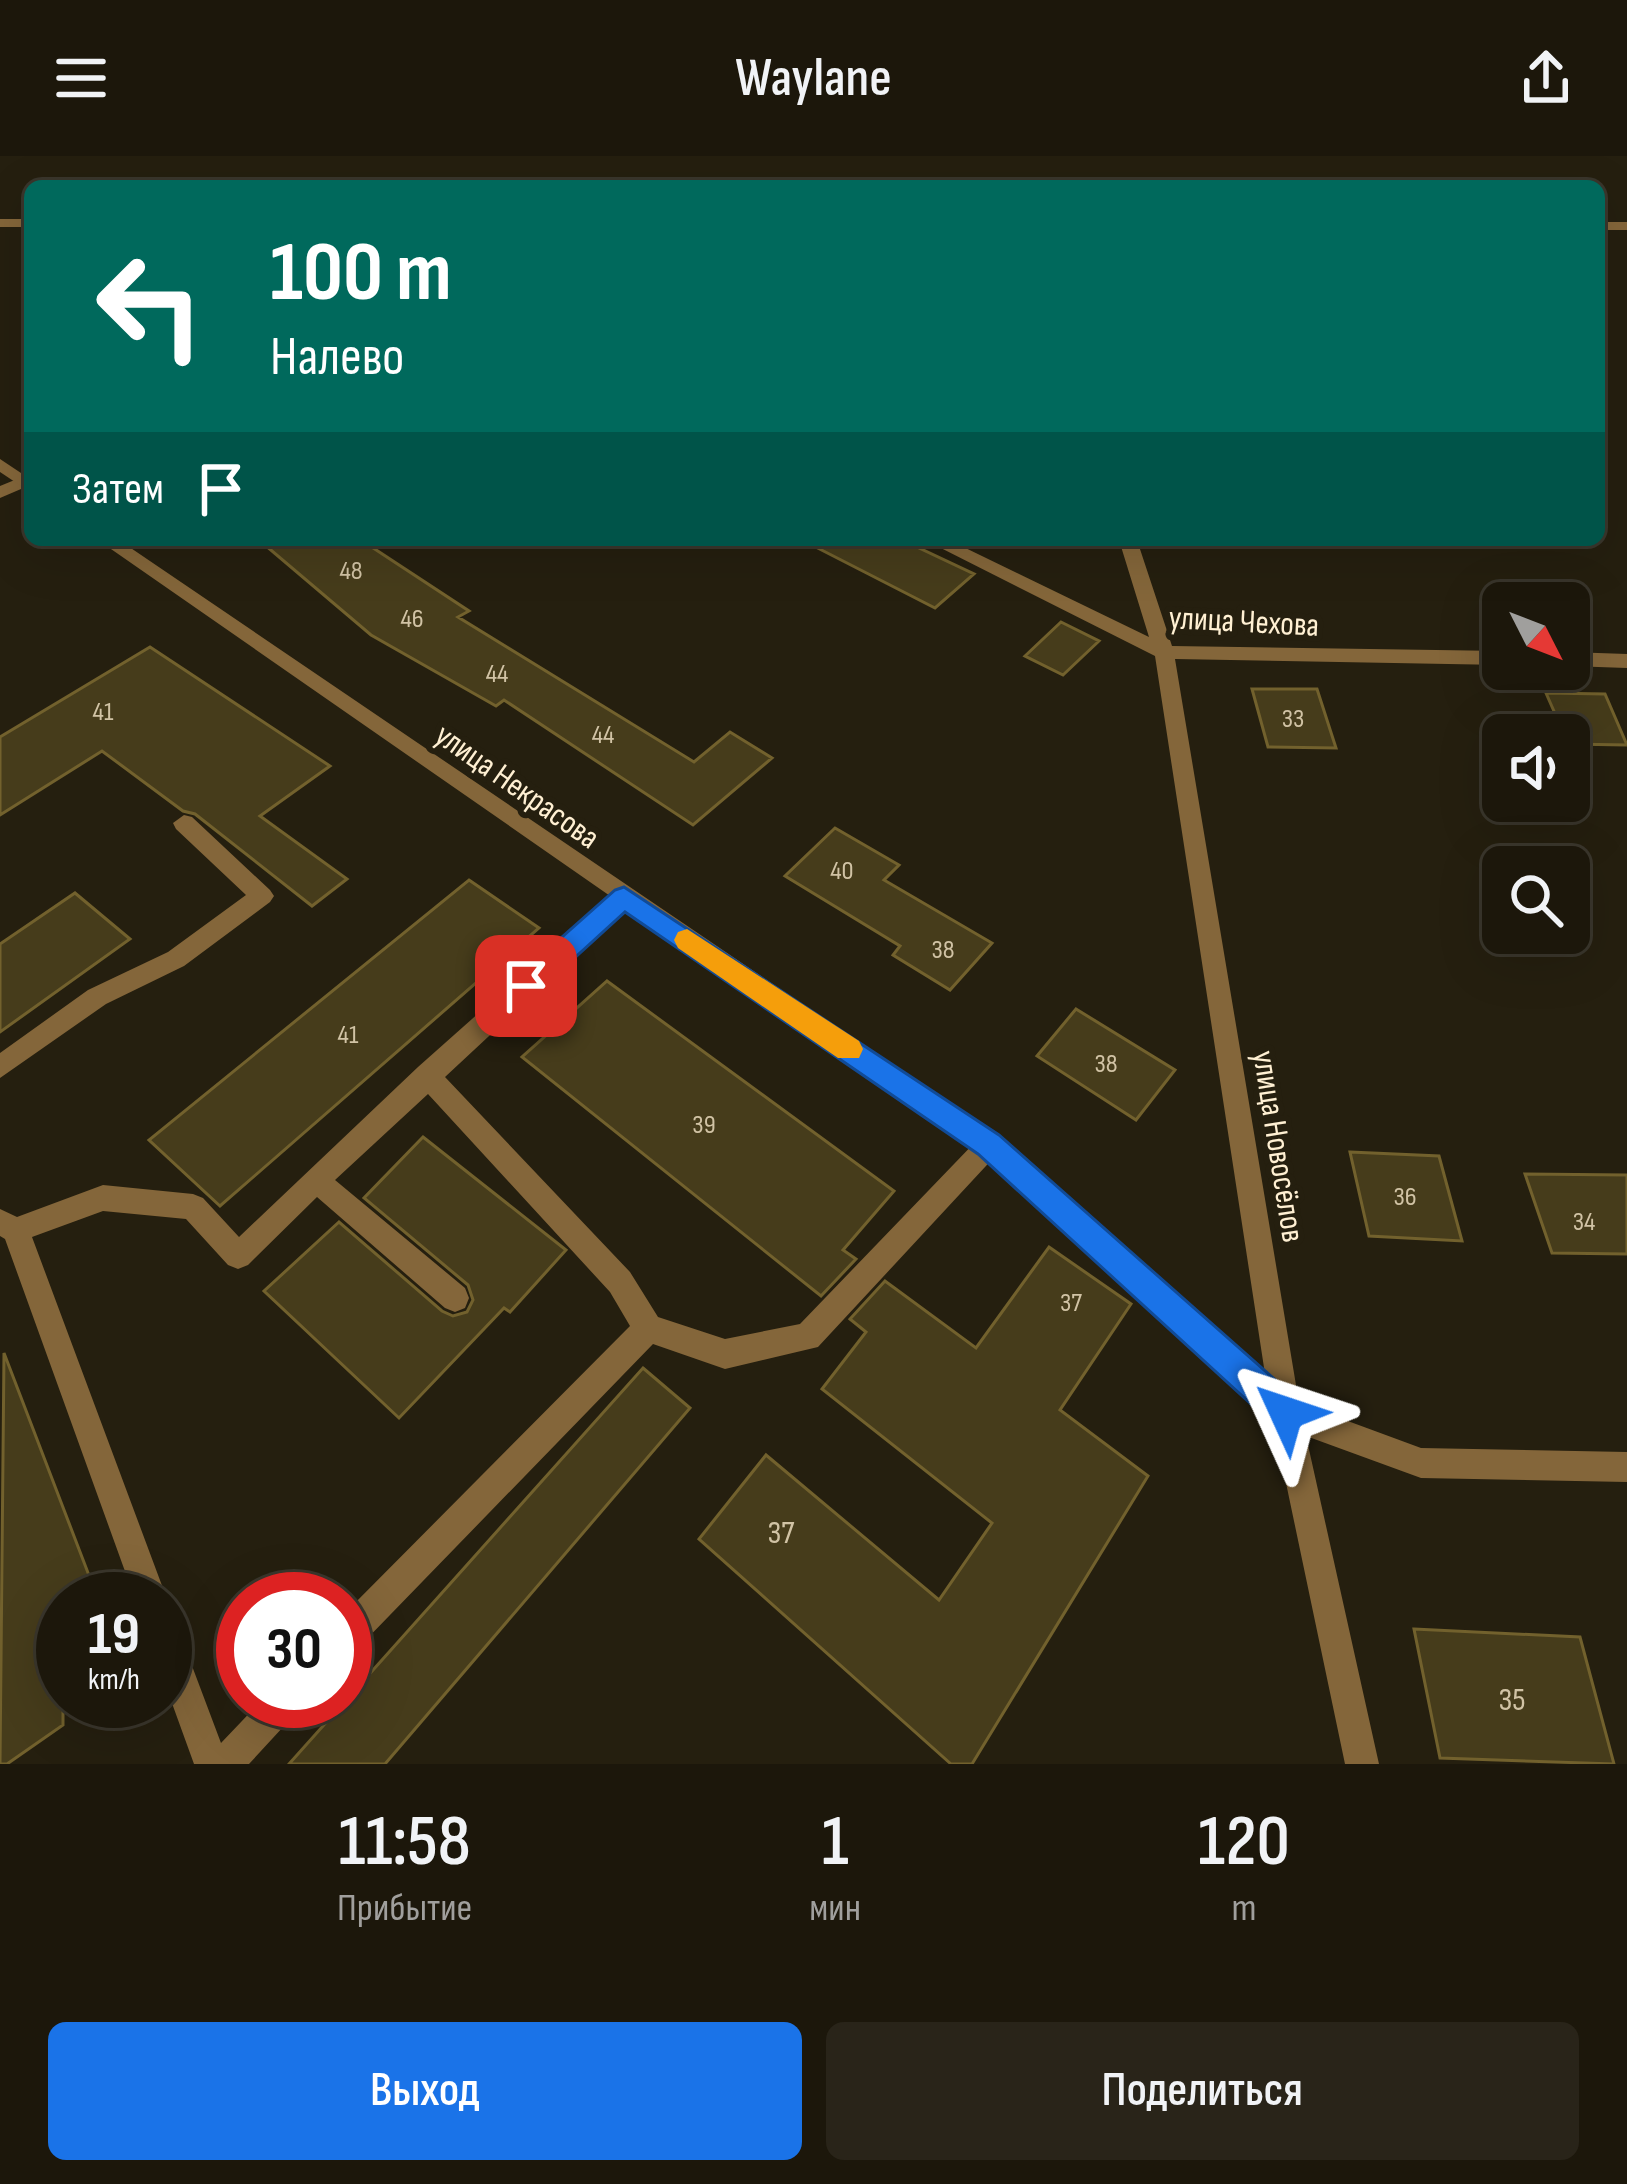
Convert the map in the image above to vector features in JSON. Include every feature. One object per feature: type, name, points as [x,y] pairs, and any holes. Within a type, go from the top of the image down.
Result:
[{"type":"street","points":[[0,464],[24,482]]},
{"type":"street","name":"улица Некрасова","points":[[115,546],[988,1145],[1286,1413],[1421,1463],[1627,1467]]},
{"type":"street","name":"улица Чехова","points":[[946,546],[1164,652],[1482,658]]},
{"type":"street","name":"улица Новосёлов","points":[[1130,546],[1164,652],[1286,1413],[1362,1764]]},
{"type":"street","points":[[1590,660],[1627,661]]},
{"type":"street","points":[[0,1067],[97,998],[176,959],[262,896],[184,823]]},
{"type":"street","points":[[141,1572],[8,1226],[104,1198],[194,1208],[238,1256],[624,897]]},
{"type":"street","points":[[428,1075],[620,1282],[648,1328],[724,1354],[808,1337],[988,1145]]},
{"type":"street","points":[[316,1180],[455,1298]]},
{"type":"street","points":[[372,1609],[648,1328]]},
{"type":"street","points":[[192,1712],[211,1764]]},
{"type":"street","points":[[225,1764],[259,1728]]},
{"type":"building","points":[[266,546],[370,546],[469,611],[458,617],[694,762],[730,732],[772,758],[693,825],[504,700],[496,706],[371,635]]},
{"type":"building","points":[[814,546],[915,546],[974,574],[935,608]]},
{"type":"building","points":[[1061,622],[1099,641],[1063,675],[1025,656]]},
{"type":"building","points":[[150,647],[330,766],[260,816],[347,879],[312,906],[195,814],[183,811],[102,751],[0,815],[0,737]]},
{"type":"building","points":[[1252,689],[1317,689],[1336,748],[1268,747]]},
{"type":"building","points":[[1546,693],[1605,694],[1627,745],[1590,744],[1590,714],[1555,714]]},
{"type":"building","points":[[835,828],[899,865],[884,880],[992,943],[950,990],[893,955],[900,946],[785,876]]},
{"type":"building","points":[[469,880],[539,928],[220,1206],[149,1140]]},
{"type":"building","points":[[75,893],[130,939],[0,1032],[0,944]]},
{"type":"building","points":[[607,981],[894,1191],[843,1250],[856,1259],[821,1296],[522,1057]]},
{"type":"building","points":[[1076,1009],[1175,1070],[1136,1120],[1037,1056]]},
{"type":"building","points":[[423,1137],[566,1250],[510,1312],[504,1308],[399,1418],[264,1291],[339,1222],[442,1311],[453,1316],[467,1312],[473,1300],[468,1285],[364,1198]]},
{"type":"building","points":[[1350,1152],[1439,1156],[1462,1241],[1369,1236]]},
{"type":"building","points":[[1525,1174],[1627,1175],[1627,1254],[1552,1253]]},
{"type":"building","points":[[1049,1247],[1131,1304],[1060,1410],[1148,1476],[972,1764],[951,1764],[699,1539],[766,1455],[939,1600],[992,1523],[822,1389],[866,1332],[850,1319],[885,1281],[976,1348]]},
{"type":"building","points":[[4,1353],[88,1572],[36,1572],[36,1728],[59,1728],[7,1764],[0,1764]]},
{"type":"building","points":[[643,1368],[690,1408],[385,1764],[289,1764],[321,1728],[372,1728],[372,1671]]},
{"type":"building","points":[[1414,1629],[1580,1637],[1614,1764],[1440,1758]]},
{"type":"slow traffic","points":[[687,940],[848,1049]]},
{"type":"route","points":[[526,986],[624,897],[988,1145],[1286,1413]]}]
